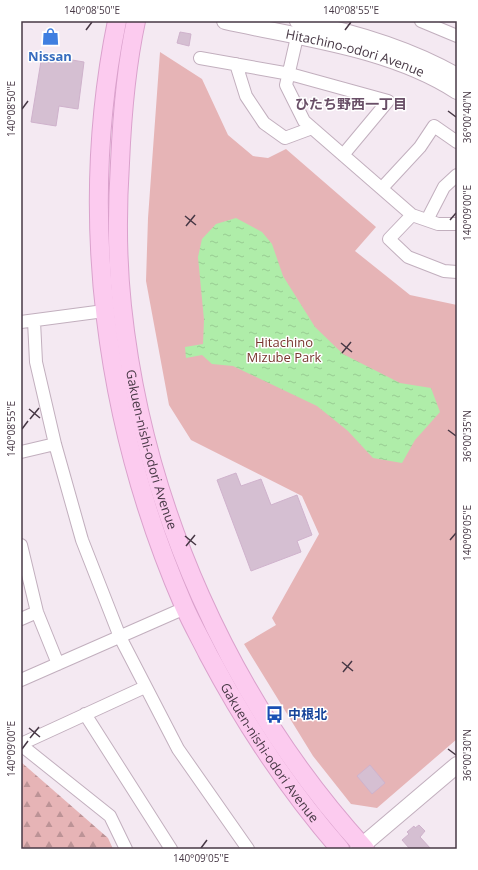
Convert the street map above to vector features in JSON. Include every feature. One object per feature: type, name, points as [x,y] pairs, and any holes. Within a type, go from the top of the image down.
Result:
[{"type":"main road","name":"Gakuen-nishi-odori Avenue","points":[[117,21],[103,117],[100,186],[101,262],[104,311],[119,400],[143,496],[184,608],[224,683],[261,744],[298,798],[340,849]]},
{"type":"main road","name":"Gakuen-nishi-odori Avenue","points":[[136,21],[122,118],[118,186],[119,259],[122,307],[136,396],[160,488],[202,601],[240,675],[275,733],[361,848]]},
{"type":"street","name":"Hitachino-odori Avenue","points":[[225,21],[384,57],[426,75],[457,91]]},
{"type":"street","name":"Hitachino-odori Avenue","points":[[298,21],[390,45],[413,53],[457,76]]},
{"type":"street","points":[[421,21],[457,36]]},
{"type":"street","points":[[297,37],[290,74],[286,86],[304,121],[412,215],[438,224],[457,224]]},
{"type":"street","points":[[200,58],[290,74],[388,101],[343,155]]},
{"type":"street","points":[[236,64],[246,96],[264,123],[285,138],[312,128]]},
{"type":"street","points":[[382,188],[420,147],[434,126],[457,142]]},
{"type":"street","points":[[427,220],[444,187],[457,175]]},
{"type":"street","points":[[412,215],[389,240],[408,256],[444,271],[457,272]]},
{"type":"street","points":[[21,322],[104,311]]},
{"type":"street","points":[[34,321],[36,362],[55,444],[82,540],[120,637],[178,749],[242,847]]},
{"type":"street","points":[[21,452],[55,444]]},
{"type":"street","points":[[21,545],[37,612],[58,664]]},
{"type":"street","points":[[21,680],[184,608]]},
{"type":"street","points":[[21,619],[37,612]]},
{"type":"street","points":[[126,849],[110,816],[21,744],[145,687]]},
{"type":"street","points":[[85,714],[171,849]]},
{"type":"street","points":[[361,848],[454,774]]},
{"type":"green space","name":"Hitachino Mizube Park","points":[[160,52],[202,79],[228,135],[253,156],[268,158],[286,149],[376,227],[355,251],[410,295],[457,305],[457,739],[377,808],[351,804],[313,756],[244,644],[276,625],[272,618],[319,534],[302,496],[191,440],[169,405],[146,281],[148,218]]},
{"type":"green space","points":[[21,762],[108,838],[113,849],[21,849]]},
{"type":"water","points":[[236,218],[262,232],[272,244],[283,276],[315,327],[343,354],[400,383],[431,388],[440,412],[415,440],[402,463],[373,458],[348,431],[317,406],[233,366],[212,364],[202,355],[186,358],[185,347],[203,344],[204,320],[198,257],[202,239],[216,224]]},
{"type":"building","points":[[180,32],[191,34],[189,46],[177,43]]},
{"type":"building","points":[[42,55],[84,62],[78,109],[59,106],[56,126],[31,122]]},
{"type":"building","points":[[236,473],[241,486],[261,479],[271,505],[297,495],[312,535],[297,541],[301,552],[251,571],[217,480]]},
{"type":"building","points":[[370,765],[385,783],[372,794],[357,776]]},
{"type":"building","points":[[419,825],[425,831],[420,837],[431,849],[410,849],[402,840],[409,834],[407,832],[414,826],[415,828]]},
{"type":"place","name":"Nissan","points":[[50,37]]},
{"type":"place","name":"中根北","points":[[275,714]]},
{"type":"district","name":"ひたち野西一丁目","points":[[351,104]]}]
